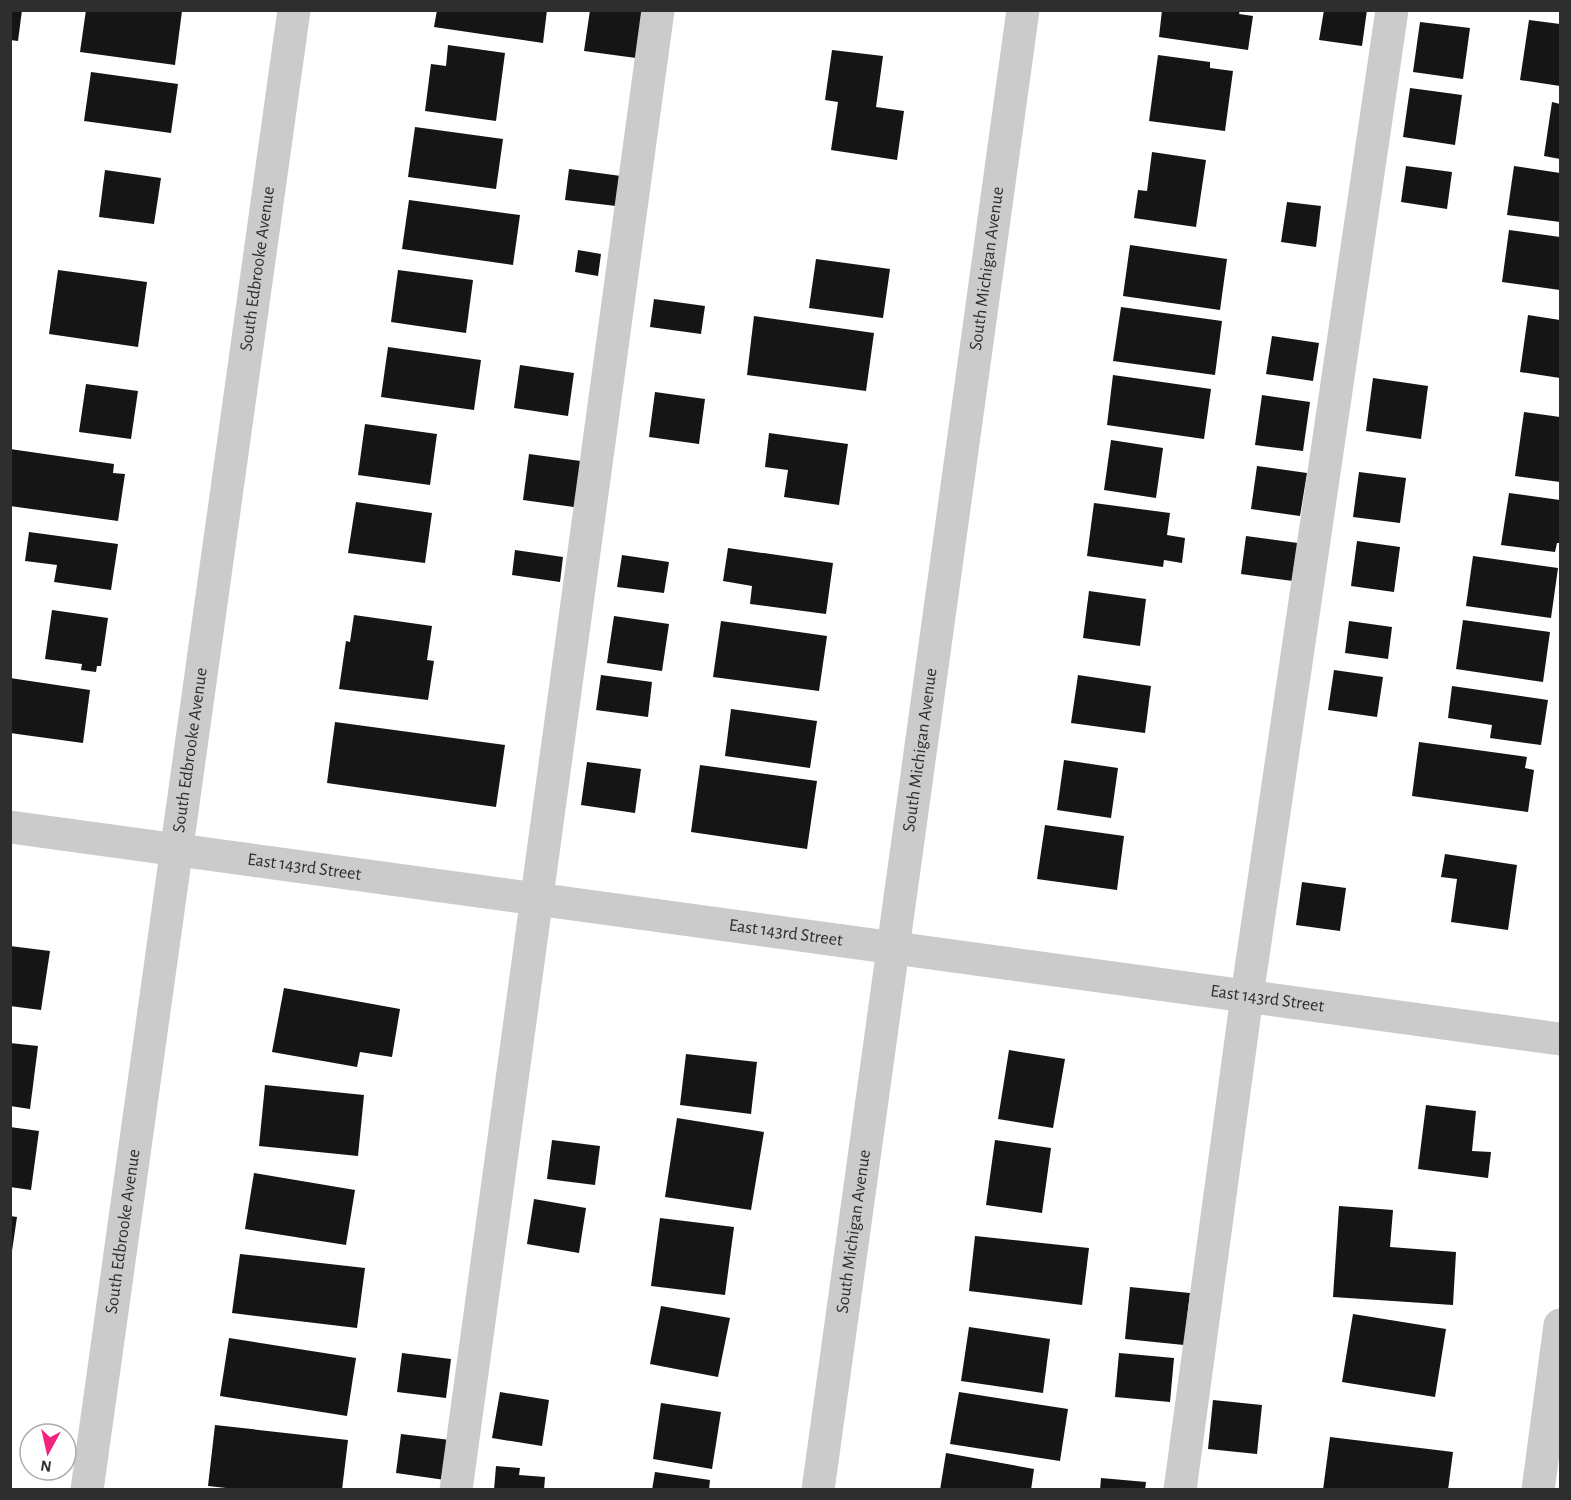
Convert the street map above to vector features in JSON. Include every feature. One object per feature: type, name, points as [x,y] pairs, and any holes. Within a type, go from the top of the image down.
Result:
[{"type":"street","name":"South Edbrooke Avenue","points":[[87,1490],[294,10]]},
{"type":"street","points":[[456,1490],[658,10]]},
{"type":"street","name":"South Michigan Avenue","points":[[818,1490],[1023,10]]},
{"type":"street","points":[[1180,1490],[1247,996],[1392,10]]},
{"type":"street","name":"East 143rd Street","points":[[10,827],[1560,1039]]},
{"type":"street","points":[[1538,1490],[1560,1326]]},
{"type":"building","points":[[10,10],[22,10],[18,41],[10,40]]},
{"type":"building","points":[[86,10],[182,11],[175,65],[80,52]]},
{"type":"building","points":[[437,10],[547,10],[543,43],[434,27]]},
{"type":"building","points":[[590,10],[643,10],[636,58],[584,51]]},
{"type":"building","points":[[1162,10],[1240,10],[1239,14],[1253,16],[1248,50],[1159,37]]},
{"type":"building","points":[[1324,10],[1367,10],[1362,46],[1319,40]]},
{"type":"building","points":[[1529,20],[1560,24],[1560,86],[1520,80]]},
{"type":"building","points":[[1420,22],[1470,28],[1463,79],[1413,72]]},
{"type":"building","points":[[448,45],[505,53],[496,121],[425,111],[431,64],[446,66]]},
{"type":"building","points":[[832,50],[883,56],[876,107],[904,111],[897,160],[831,150],[838,102],[825,100]]},
{"type":"building","points":[[1158,55],[1210,62],[1210,68],[1233,71],[1225,131],[1149,121]]},
{"type":"building","points":[[91,72],[178,84],[171,133],[84,121]]},
{"type":"building","points":[[1410,88],[1462,95],[1455,145],[1403,137]]},
{"type":"building","points":[[1552,102],[1560,104],[1560,159],[1544,156]]},
{"type":"building","points":[[415,127],[503,139],[496,189],[408,177]]},
{"type":"building","points":[[1152,152],[1206,160],[1196,227],[1134,218],[1138,190],[1147,191]]},
{"type":"building","points":[[1406,166],[1452,172],[1447,209],[1401,202]]},
{"type":"building","points":[[1514,166],[1560,173],[1560,222],[1507,215]]},
{"type":"building","points":[[569,169],[621,176],[616,206],[565,200]]},
{"type":"building","points":[[105,170],[161,178],[154,224],[99,217]]},
{"type":"building","points":[[409,200],[520,215],[513,265],[402,249]]},
{"type":"building","points":[[1287,202],[1321,206],[1316,247],[1281,242]]},
{"type":"building","points":[[1509,230],[1560,237],[1560,290],[1502,282]]},
{"type":"building","points":[[1130,245],[1227,259],[1220,310],[1123,296]]},
{"type":"building","points":[[578,250],[601,254],[598,276],[575,272]]},
{"type":"building","points":[[816,259],[890,269],[883,318],[809,308]]},
{"type":"building","points":[[58,270],[147,282],[138,347],[49,334]]},
{"type":"building","points":[[398,270],[473,280],[466,333],[391,322]]},
{"type":"building","points":[[654,299],[705,306],[701,334],[650,327]]},
{"type":"building","points":[[1121,307],[1222,321],[1215,375],[1113,361]]},
{"type":"building","points":[[1528,315],[1560,320],[1560,378],[1520,372]]},
{"type":"building","points":[[754,316],[874,333],[866,391],[747,375]]},
{"type":"building","points":[[1272,336],[1319,343],[1313,381],[1266,374]]},
{"type":"building","points":[[388,347],[481,360],[474,410],[381,397]]},
{"type":"building","points":[[520,365],[574,373],[568,416],[514,408]]},
{"type":"building","points":[[1113,375],[1211,389],[1204,439],[1107,425]]},
{"type":"building","points":[[1373,378],[1428,386],[1421,439],[1366,431]]},
{"type":"building","points":[[86,384],[138,391],[131,439],[79,432]]},
{"type":"building","points":[[655,392],[705,399],[699,444],[649,437]]},
{"type":"building","points":[[1262,395],[1310,402],[1303,451],[1255,445]]},
{"type":"building","points":[[1524,412],[1560,417],[1560,482],[1515,476]]},
{"type":"building","points":[[365,424],[437,434],[430,485],[358,475]]},
{"type":"building","points":[[769,433],[848,444],[839,505],[784,497],[788,470],[765,467]]},
{"type":"building","points":[[1111,440],[1163,448],[1156,498],[1104,490]]},
{"type":"building","points":[[10,449],[114,464],[113,473],[125,474],[118,521],[10,506]]},
{"type":"building","points":[[529,454],[588,462],[581,508],[523,500]]},
{"type":"building","points":[[1257,466],[1307,473],[1300,516],[1251,509]]},
{"type":"building","points":[[1359,472],[1406,478],[1400,523],[1353,517]]},
{"type":"building","points":[[1509,493],[1560,500],[1560,543],[1557,543],[1555,552],[1501,545]]},
{"type":"building","points":[[356,502],[432,513],[425,563],[348,553]]},
{"type":"building","points":[[1094,503],[1170,513],[1167,535],[1185,538],[1182,563],[1164,560],[1163,567],[1087,556]]},
{"type":"building","points":[[29,532],[118,544],[111,590],[54,582],[57,565],[25,561]]},
{"type":"building","points":[[1246,536],[1298,543],[1293,581],[1241,574]]},
{"type":"building","points":[[1357,541],[1400,547],[1394,592],[1351,586]]},
{"type":"building","points":[[728,548],[833,563],[826,614],[750,604],[752,586],[723,581]]},
{"type":"building","points":[[515,550],[563,557],[560,582],[512,575]]},
{"type":"building","points":[[622,555],[669,562],[664,593],[617,587]]},
{"type":"building","points":[[1473,556],[1558,568],[1551,618],[1466,606]]},
{"type":"building","points":[[1089,591],[1146,599],[1140,646],[1083,638]]},
{"type":"building","points":[[52,610],[108,618],[101,666],[97,666],[96,672],[81,670],[82,664],[45,659]]},
{"type":"building","points":[[354,615],[432,626],[427,660],[434,661],[428,700],[339,689],[346,641],[350,642]]},
{"type":"building","points":[[614,616],[669,624],[662,671],[607,663]]},
{"type":"building","points":[[1463,620],[1550,632],[1543,682],[1456,669]]},
{"type":"building","points":[[721,621],[827,636],[819,691],[713,677]]},
{"type":"building","points":[[1349,621],[1392,627],[1388,659],[1345,653]]},
{"type":"building","points":[[1334,670],[1383,677],[1377,717],[1328,710]]},
{"type":"building","points":[[601,675],[652,682],[648,717],[596,710]]},
{"type":"building","points":[[1078,675],[1151,686],[1145,733],[1071,723]]},
{"type":"building","points":[[10,678],[90,690],[83,743],[10,733]]},
{"type":"building","points":[[1452,686],[1548,700],[1541,745],[1490,738],[1492,725],[1448,718]]},
{"type":"building","points":[[731,709],[817,721],[810,768],[725,756]]},
{"type":"building","points":[[335,722],[505,745],[496,807],[327,783]]},
{"type":"building","points":[[1419,742],[1527,757],[1525,768],[1534,770],[1528,812],[1412,796]]},
{"type":"building","points":[[1064,760],[1118,768],[1111,818],[1057,810]]},
{"type":"building","points":[[587,762],[641,769],[635,813],[581,805]]},
{"type":"building","points":[[700,765],[817,781],[807,849],[691,832]]},
{"type":"building","points":[[1045,825],[1124,836],[1117,890],[1037,879]]},
{"type":"building","points":[[1445,854],[1517,865],[1508,930],[1451,922],[1457,879],[1441,877]]},
{"type":"building","points":[[1302,882],[1346,888],[1340,931],[1296,925]]},
{"type":"building","points":[[10,946],[50,951],[41,1010],[10,1006]]},
{"type":"building","points":[[284,988],[400,1009],[392,1057],[360,1052],[357,1067],[272,1052]]},
{"type":"building","points":[[10,1043],[38,1046],[30,1109],[10,1106]]},
{"type":"building","points":[[1009,1050],[1065,1059],[1053,1128],[998,1119]]},
{"type":"building","points":[[686,1054],[757,1062],[751,1114],[680,1105]]},
{"type":"building","points":[[265,1085],[364,1095],[358,1156],[259,1146]]},
{"type":"building","points":[[1426,1105],[1476,1111],[1472,1151],[1491,1152],[1488,1178],[1418,1169]]},
{"type":"building","points":[[677,1118],[764,1132],[751,1210],[665,1197]]},
{"type":"building","points":[[10,1127],[39,1131],[31,1190],[10,1187]]},
{"type":"building","points":[[552,1140],[600,1146],[595,1185],[547,1179]]},
{"type":"building","points":[[995,1140],[1051,1148],[1042,1213],[986,1205]]},
{"type":"building","points":[[254,1173],[355,1190],[346,1245],[245,1229]]},
{"type":"building","points":[[534,1199],[586,1208],[579,1253],[527,1244]]},
{"type":"building","points":[[1339,1206],[1393,1210],[1390,1247],[1456,1252],[1453,1305],[1333,1297]]},
{"type":"building","points":[[10,1216],[17,1217],[12,1251],[10,1251]]},
{"type":"building","points":[[660,1218],[734,1227],[725,1295],[651,1286]]},
{"type":"building","points":[[975,1236],[1089,1248],[1082,1305],[969,1291]]},
{"type":"building","points":[[240,1254],[365,1268],[357,1328],[232,1313]]},
{"type":"building","points":[[1130,1287],[1190,1293],[1184,1345],[1125,1339]]},
{"type":"building","points":[[661,1306],[730,1318],[718,1377],[650,1364]]},
{"type":"building","points":[[1353,1314],[1446,1329],[1435,1397],[1342,1382]]},
{"type":"building","points":[[969,1327],[1050,1339],[1043,1393],[961,1381]]},
{"type":"building","points":[[229,1338],[356,1358],[347,1416],[220,1396]]},
{"type":"building","points":[[402,1353],[451,1359],[446,1398],[397,1392]]},
{"type":"building","points":[[1119,1353],[1174,1358],[1170,1402],[1115,1397]]},
{"type":"building","points":[[500,1392],[549,1400],[542,1446],[492,1438]]},
{"type":"building","points":[[959,1392],[1068,1409],[1060,1461],[950,1444]]},
{"type":"building","points":[[1213,1400],[1262,1405],[1257,1454],[1208,1449]]},
{"type":"building","points":[[661,1403],[721,1412],[712,1469],[653,1459]]},
{"type":"building","points":[[215,1425],[348,1440],[342,1490],[244,1490],[208,1486]]},
{"type":"building","points":[[401,1434],[450,1440],[445,1480],[396,1473]]},
{"type":"building","points":[[1330,1437],[1453,1452],[1448,1490],[1323,1490]]},
{"type":"building","points":[[946,1453],[1034,1469],[1031,1490],[940,1490]]},
{"type":"building","points":[[496,1466],[520,1468],[519,1475],[545,1477],[544,1490],[494,1490]]},
{"type":"building","points":[[655,1472],[710,1480],[709,1490],[652,1490]]},
{"type":"building","points":[[1101,1478],[1146,1482],[1145,1490],[1100,1490]]}]
